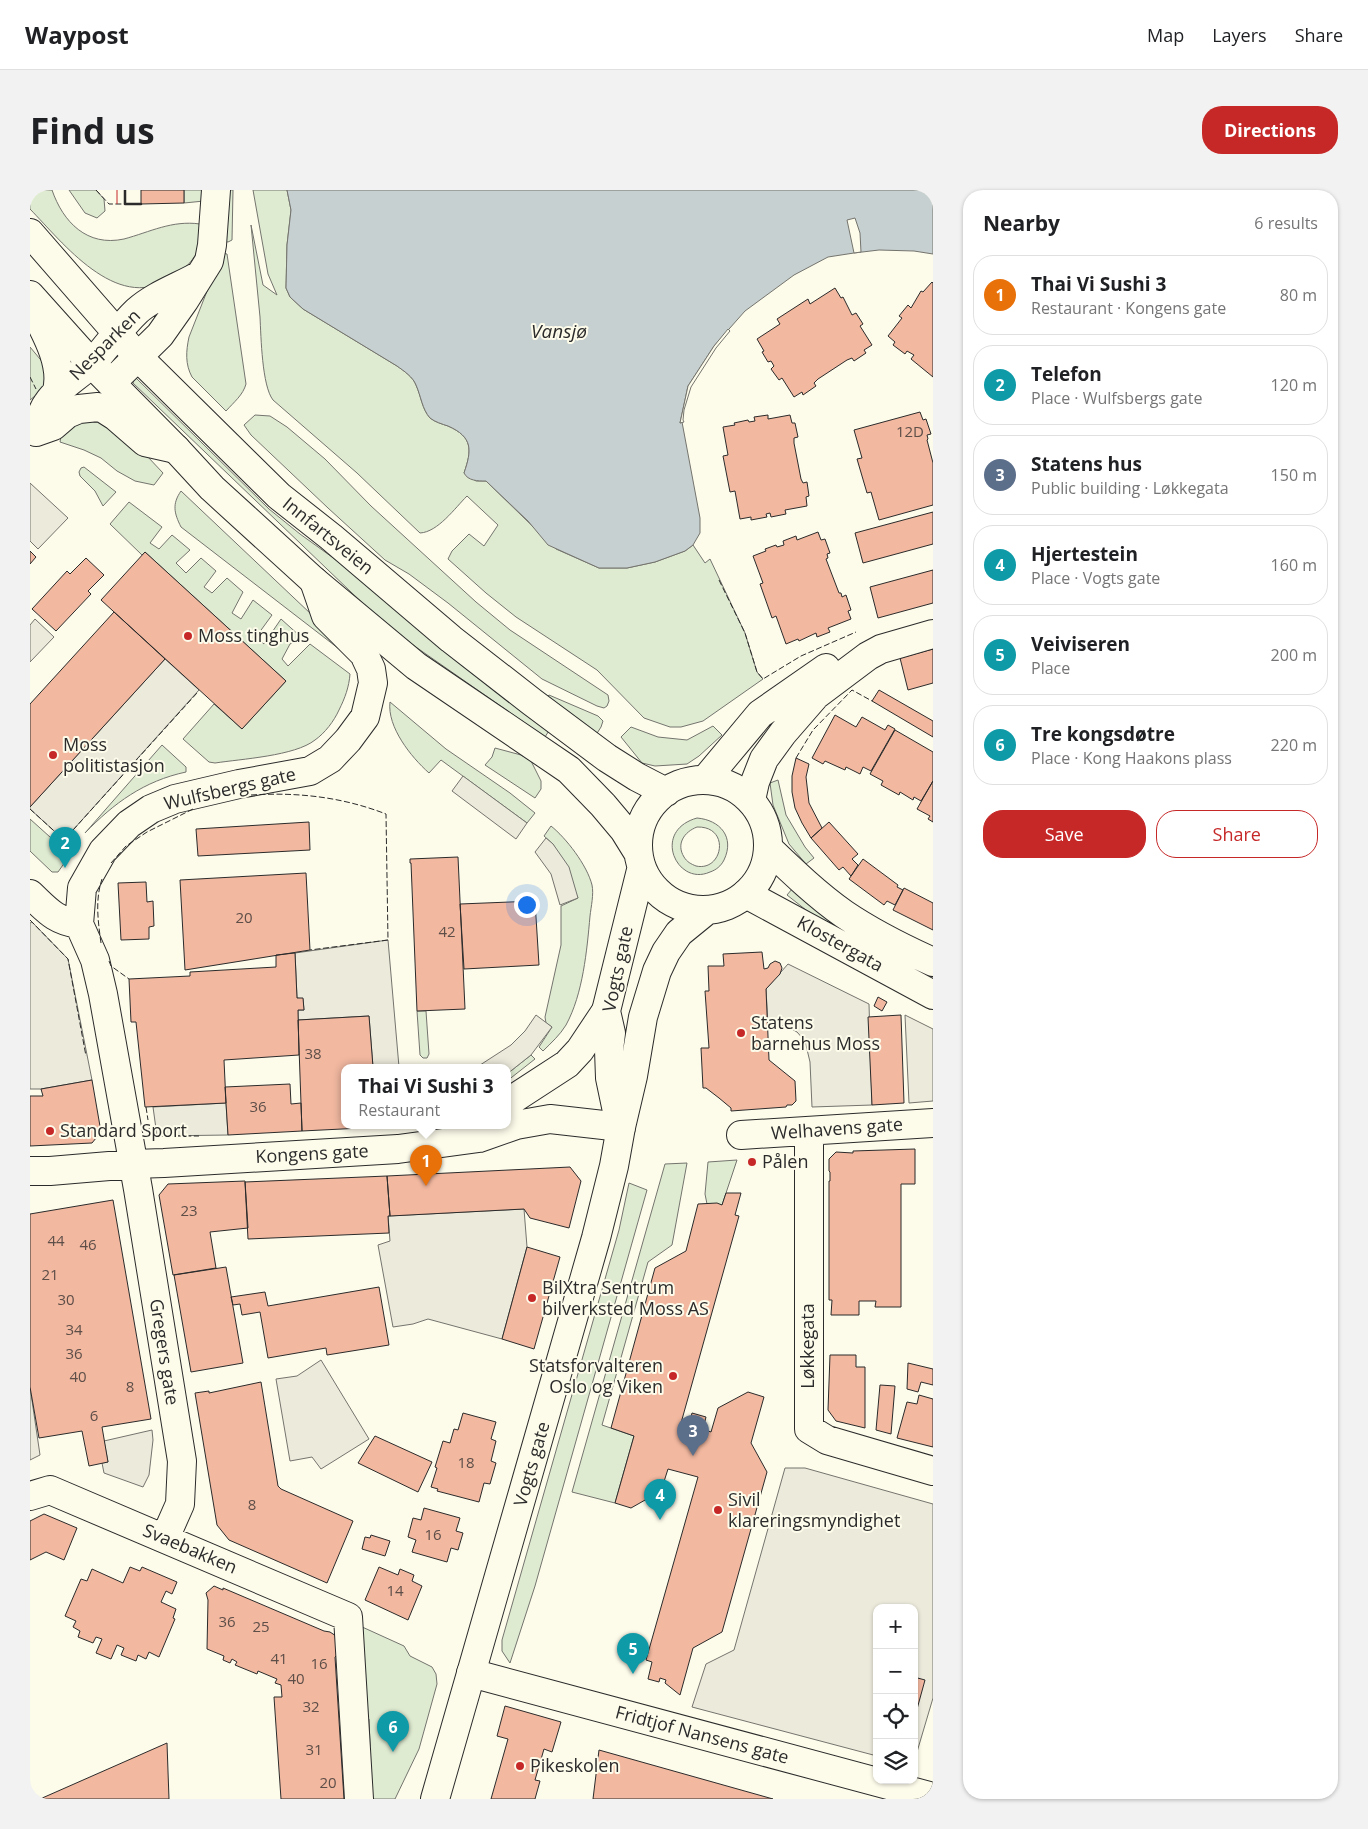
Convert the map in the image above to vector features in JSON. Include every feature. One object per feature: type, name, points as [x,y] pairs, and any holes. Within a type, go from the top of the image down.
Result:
[{"type":"main road","name":"Nesparken","points":[[111,383],[160,335],[209,261],[216,190]]},
{"type":"main road","name":"Innfartsveien","points":[[30,233],[138,357],[279,496],[331,537],[451,639],[601,754],[637,777],[666,792]]},
{"type":"main road","name":"Nesparken","points":[[33,432],[47,404],[92,363],[116,333],[139,310],[158,297],[200,275]]},
{"type":"main road","points":[[30,295],[92,363],[212,488],[314,581],[416,666],[569,770],[624,830],[649,885],[664,897],[680,907],[692,910],[706,911],[726,907],[746,894],[758,881],[767,863],[769,840],[763,818],[751,800],[733,787],[714,780],[694,780],[674,786],[658,797],[646,813],[638,832],[639,860]]},
{"type":"main road","points":[[30,303],[56,358],[59,370],[56,394]]},
{"type":"main road","points":[[33,432],[53,426],[67,414],[79,409],[98,407],[115,416],[145,442],[176,449]]},
{"type":"main road","name":"Wulfsbergs gate","points":[[78,924],[82,888],[103,851],[129,824],[151,809],[175,799],[239,784],[310,771],[330,759],[348,740],[364,718],[373,683],[371,669],[364,654],[326,616],[314,581]]},
{"type":"main road","points":[[751,800],[755,782],[764,759],[782,733],[816,695],[868,656],[881,649],[933,634]]},
{"type":"main road","points":[[705,780],[760,714],[827,668],[868,656]]},
{"type":"main road","name":"Klostergata","points":[[768,848],[801,879],[844,914],[894,944],[933,962]]},
{"type":"main road","name":"Vogts gate","points":[[620,1127],[610,1078],[611,1034],[606,1010],[639,860]]},
{"type":"main road","points":[[30,894],[63,922],[78,924],[95,960],[103,994],[133,1164]]},
{"type":"main road","name":"Klostergata","points":[[746,894],[933,995]]},
{"type":"main road","name":"Vogts gate","points":[[435,1799],[596,1238],[614,1166],[620,1127],[633,1076],[643,1017],[656,971],[679,933],[706,911]]},
{"type":"main road","points":[[511,1099],[567,1064],[580,1050],[606,1010]]},
{"type":"main road","name":"Kongens gate","points":[[511,1127],[541,1120],[550,1120],[620,1127]]},
{"type":"main road","name":"Welhavens gate","points":[[741,1135],[933,1123]]},
{"type":"main road","points":[[435,1144],[463,1129]]},
{"type":"main road","name":"Kongens gate","points":[[30,1171],[398,1149],[479,1138],[505,1129]]},
{"type":"main road","name":"Løkkegata","points":[[809,1131],[809,1429],[827,1440],[933,1471]]},
{"type":"main road","name":"Gregers gate","points":[[133,1164],[182,1461],[180,1504],[165,1538]]},
{"type":"main road","name":"Svaebakken","points":[[30,1496],[50,1490],[348,1617],[359,1799]]},
{"type":"main road","name":"Fridtjof Nansens gate","points":[[471,1673],[932,1796]]},
{"type":"green space","points":[[30,190],[52,190],[57,202],[70,222],[78,230],[99,239],[111,241],[124,239],[161,227],[190,223],[200,224],[205,231],[200,247],[193,259],[177,274],[149,287],[130,287],[110,280],[92,269],[58,239],[30,209]]},
{"type":"green space","points":[[69,190],[96,190],[104,199],[105,211],[97,218],[85,213]]},
{"type":"green space","points":[[184,190],[204,190],[204,201],[184,203]]},
{"type":"green space","points":[[224,190],[233,190],[232,240],[228,242],[223,241]]},
{"type":"green space","points":[[253,190],[287,190],[291,210],[287,245],[286,288],[290,297],[303,309],[397,366],[411,377],[415,382],[423,407],[430,418],[456,430],[466,440],[469,451],[464,473],[476,481],[486,481],[556,549],[599,568],[627,568],[655,562],[685,551],[693,545],[705,563],[710,559],[745,633],[757,672],[763,679],[703,721],[681,727],[670,727],[644,718],[597,670],[516,617],[448,559],[452,551],[469,534],[484,546],[498,525],[467,496],[440,524],[427,532],[420,533],[357,473],[273,400],[266,384],[263,361],[251,225],[263,285],[277,295],[268,274]]},
{"type":"green space","points":[[222,253],[227,254],[246,384],[240,395],[226,411],[192,377],[187,357],[189,337]]},
{"type":"green space","points":[[30,347],[45,365],[47,381],[41,391],[30,400]]},
{"type":"green space","points":[[134,378],[269,509],[350,570],[550,729],[545,737],[413,645],[375,615],[133,383]]},
{"type":"green space","points":[[255,415],[270,416],[287,427],[325,459],[371,506],[476,602],[510,630],[608,695],[609,701],[607,706],[604,708],[597,706],[542,679],[448,603],[409,574],[385,560],[251,435],[244,425]]},
{"type":"green space","points":[[99,419],[147,456],[163,473],[154,485],[135,481],[117,471],[101,458],[60,442],[62,431],[70,421]]},
{"type":"green space","points":[[84,467],[116,492],[103,506],[95,491],[80,476],[79,472]]},
{"type":"green space","points":[[181,491],[349,650],[356,662],[181,527],[175,504]]},
{"type":"green space","points":[[129,502],[162,527],[150,543],[159,549],[172,535],[190,550],[176,563],[186,573],[201,558],[216,571],[204,587],[212,593],[227,578],[243,592],[232,613],[241,619],[253,600],[272,615],[256,637],[264,644],[281,619],[301,637],[290,644],[282,659],[288,666],[310,644],[350,674],[349,683],[337,714],[319,737],[295,750],[215,763],[209,762],[183,739],[214,704],[242,729],[286,681],[145,552],[142,555],[110,524]]},
{"type":"green space","points":[[549,695],[598,716],[603,721],[594,738],[546,698]]},
{"type":"green space","points":[[390,702],[446,749],[510,793],[535,813],[527,823],[441,760],[429,773],[415,759],[396,731],[390,712]]},
{"type":"green space","points":[[713,726],[722,735],[687,764],[655,766],[642,763],[621,737],[631,727],[658,737],[687,740]]},
{"type":"green space","points":[[162,745],[186,767],[186,772],[143,787],[107,812],[85,833]]},
{"type":"green space","points":[[495,748],[521,755],[531,761],[541,781],[541,789],[535,798],[485,765],[492,757]]},
{"type":"green space","points":[[778,780],[786,815],[805,847],[814,858],[806,864],[789,844],[773,805],[770,783]]},
{"type":"green space","points":[[697,818],[705,819],[719,826],[728,844],[724,860],[718,868],[698,875],[688,872],[679,865],[674,856],[672,845],[675,834],[683,825]],"holes":[[[697,827],[708,829],[719,840],[717,856],[705,866],[696,866],[689,863],[684,857],[681,848],[685,835]]]},
{"type":"green space","points":[[30,819],[70,855],[58,872],[52,872],[30,851]]},
{"type":"green space","points":[[551,826],[563,837],[581,861],[586,869],[593,892],[586,957],[572,1013],[564,1029],[543,1051],[539,1047],[552,1027],[546,1023],[545,1017],[561,945],[561,906],[578,898],[553,844],[544,836]]},
{"type":"green space","points":[[792,889],[933,973],[933,985],[820,921],[787,895]]},
{"type":"green space","points":[[417,1011],[426,1011],[429,1054],[427,1058],[423,1058],[420,1055]]},
{"type":"green space","points":[[531,1055],[535,1059],[511,1078],[511,1071]]},
{"type":"green space","points":[[737,1160],[722,1205],[707,1204],[705,1194],[708,1162]]},
{"type":"green space","points":[[687,1163],[672,1245],[648,1262],[602,1425],[634,1436],[615,1503],[572,1492],[665,1164]]},
{"type":"green space","points":[[629,1183],[647,1190],[535,1586],[510,1663],[502,1651],[502,1640],[619,1230]]},
{"type":"green space","points":[[360,1626],[404,1646],[410,1656],[432,1667],[436,1674],[437,1684],[419,1749],[395,1799],[368,1799],[365,1747],[370,1746],[369,1719],[362,1719]]},
{"type":"shaded area","points":[[30,483],[68,518],[38,549],[30,541]]},
{"type":"shaded area","points":[[35,619],[54,637],[30,662],[30,625]]},
{"type":"shaded area","points":[[165,659],[199,690],[64,840],[30,807]]},
{"type":"shaded area","points":[[463,776],[527,823],[516,839],[452,791]]},
{"type":"shaded area","points":[[546,838],[553,844],[569,867],[578,898],[560,905],[551,874],[535,852]]},
{"type":"shaded area","points":[[32,922],[68,959],[92,1080],[41,1089],[30,1089],[30,923]]},
{"type":"shaded area","points":[[388,940],[399,1064],[373,1064],[369,1016],[298,1020],[298,1010],[304,1010],[303,999],[297,998],[295,953]]},
{"type":"shaded area","points":[[788,964],[869,1004],[872,1105],[812,1107],[810,1062],[805,1041],[797,1032],[788,1027],[776,1024],[768,1026],[766,989]]},
{"type":"shaded area","points":[[536,1015],[552,1027],[531,1055],[511,1071],[511,1064],[482,1064],[511,1045],[525,1031]]},
{"type":"shaded area","points":[[905,1015],[933,1029],[933,1101],[909,1103]]},
{"type":"shaded area","points":[[226,1103],[228,1135],[157,1136],[153,1107]]},
{"type":"shaded area","points":[[524,1209],[527,1247],[502,1339],[428,1319],[413,1324],[393,1327],[378,1245],[390,1241],[388,1216]]},
{"type":"shaded area","points":[[321,1360],[369,1439],[321,1469],[312,1457],[290,1461],[276,1379],[297,1376]]},
{"type":"shaded area","points":[[30,1387],[40,1455],[30,1460]]},
{"type":"shaded area","points":[[152,1430],[153,1440],[149,1475],[143,1487],[104,1473],[102,1463],[108,1462],[104,1441]]},
{"type":"shaded area","points":[[785,1468],[805,1468],[933,1504],[933,1698],[918,1749],[918,1604],[873,1604],[873,1755],[692,1707],[706,1664],[734,1650]]},
{"type":"water","name":"Vansjø","points":[[287,190],[933,190],[933,254],[914,251],[879,250],[828,257],[794,275],[745,311],[714,346],[688,386],[680,423],[682,422],[700,518],[700,533],[693,545],[685,551],[655,562],[627,568],[599,568],[548,545],[528,521],[486,481],[473,480],[466,476],[464,473],[469,451],[466,440],[456,430],[430,418],[423,407],[415,382],[408,374],[303,309],[290,297],[286,288],[287,245],[291,210]]},
{"type":"pier","points":[[855,218],[860,233],[861,252],[854,253],[847,220]]},
{"type":"pier","points":[[728,329],[730,331],[716,348],[691,387],[684,410],[684,422],[680,423],[688,386],[714,346]]},
{"type":"building","points":[[141,190],[184,190],[184,203],[141,204]]},
{"type":"building","points":[[932,282],[933,377],[911,359],[914,355],[907,351],[905,354],[893,345],[895,342],[888,336],[902,318],[899,316],[908,305],[911,308],[921,291],[923,292]]},
{"type":"building","points":[[835,288],[841,298],[843,297],[852,315],[856,313],[863,324],[860,326],[872,345],[864,350],[866,353],[854,361],[852,358],[847,360],[818,379],[814,383],[816,386],[803,395],[802,392],[794,397],[782,378],[779,380],[771,369],[774,366],[771,361],[768,362],[757,339],[780,324],[777,319],[808,299],[810,304]]},
{"type":"building","points":[[920,412],[923,420],[926,419],[931,434],[927,435],[927,440],[933,463],[933,505],[879,520],[871,492],[867,493],[857,459],[862,458],[854,430]]},
{"type":"building","points":[[768,415],[768,419],[790,415],[792,423],[795,423],[798,437],[794,438],[794,443],[801,479],[803,483],[807,482],[809,496],[806,497],[807,506],[785,510],[786,514],[771,517],[770,513],[766,514],[767,517],[751,520],[751,517],[740,519],[735,491],[730,492],[723,456],[728,455],[723,427],[748,420],[749,422],[755,421],[754,417]]},
{"type":"building","points":[[933,512],[933,544],[863,563],[855,533]]},
{"type":"building","points":[[818,532],[821,540],[825,539],[830,553],[827,554],[828,558],[826,559],[839,593],[841,593],[842,597],[846,595],[851,610],[848,611],[851,619],[828,628],[830,632],[817,637],[816,633],[799,641],[798,639],[786,644],[776,616],[772,618],[760,584],[763,583],[753,556],[776,545],[777,547],[784,545],[783,541],[796,536],[797,540]]},
{"type":"building","points":[[30,551],[36,557],[30,564]]},
{"type":"building","name":"Moss tinghus","points":[[145,552],[286,681],[242,729],[101,600]]},
{"type":"building","points":[[86,558],[104,575],[88,591],[91,594],[56,631],[32,609],[67,571],[70,574]]},
{"type":"building","points":[[933,570],[933,603],[878,618],[870,587]]},
{"type":"building","name":"Moss politistasjon","points":[[114,612],[165,659],[30,807],[30,704]]},
{"type":"building","points":[[933,649],[933,683],[908,690],[900,658]]},
{"type":"building","points":[[879,690],[933,721],[933,737],[872,701]]},
{"type":"building","points":[[835,715],[856,727],[862,717],[885,730],[888,725],[895,729],[871,771],[863,767],[860,774],[846,767],[845,770],[825,761],[823,764],[812,758]]},
{"type":"building","points":[[895,730],[933,752],[933,781],[921,801],[914,797],[913,800],[900,792],[899,795],[881,785],[883,781],[870,774]]},
{"type":"building","points":[[796,758],[809,764],[806,777],[809,803],[822,828],[811,838],[795,808],[792,792],[792,776]]},
{"type":"building","points":[[933,781],[933,822],[928,819],[930,816],[917,809]]},
{"type":"building","points":[[309,822],[310,850],[198,856],[196,829]]},
{"type":"building","points":[[829,822],[858,854],[852,859],[858,865],[851,876],[843,867],[839,870],[811,838]]},
{"type":"building","points":[[458,857],[465,1009],[417,1011],[410,859]]},
{"type":"building","points":[[863,859],[903,890],[895,905],[887,901],[884,905],[849,879]]},
{"type":"building","points":[[306,873],[310,950],[185,970],[180,880]]},
{"type":"building","points":[[146,882],[147,902],[153,901],[154,926],[149,927],[149,939],[121,940],[118,883]]},
{"type":"building","points":[[904,888],[933,903],[933,930],[893,910]]},
{"type":"building","points":[[535,901],[539,965],[464,969],[460,904]]},
{"type":"building","points":[[762,952],[764,969],[768,968],[775,961],[780,963],[782,968],[780,974],[766,989],[769,1060],[795,1081],[796,1101],[786,1107],[731,1111],[731,1108],[719,1098],[706,1088],[703,1088],[701,1048],[709,1048],[705,991],[709,991],[708,966],[724,966],[723,954]]},
{"type":"building","points":[[295,953],[297,998],[303,998],[304,1010],[298,1010],[299,1055],[224,1060],[226,1103],[145,1107],[136,1022],[131,1022],[129,979],[190,976],[190,972],[276,967],[276,955]]},
{"type":"building","points":[[878,997],[887,1002],[882,1011],[874,1006]]},
{"type":"building","points":[[901,1015],[904,1103],[872,1105],[868,1017]]},
{"type":"building","points":[[369,1016],[373,1064],[341,1064],[342,1129],[302,1131],[298,1020]]},
{"type":"building","points":[[92,1080],[101,1132],[92,1143],[30,1146],[30,1096],[43,1096],[41,1089]]},
{"type":"building","points":[[290,1084],[291,1104],[301,1103],[302,1131],[228,1135],[225,1087]]},
{"type":"building","points":[[915,1149],[915,1184],[901,1184],[901,1307],[875,1307],[876,1301],[859,1301],[859,1315],[831,1315],[832,1300],[829,1300],[829,1159],[836,1152],[853,1153],[853,1151]]},
{"type":"building","points":[[570,1167],[581,1181],[569,1228],[530,1218],[524,1209],[390,1216],[387,1176]]},
{"type":"building","points":[[387,1176],[390,1216],[388,1216],[389,1233],[248,1239],[245,1182]]},
{"type":"building","points":[[245,1181],[248,1228],[210,1232],[216,1268],[173,1275],[159,1195],[168,1184]]},
{"type":"building","points":[[726,1193],[741,1193],[735,1215],[739,1216],[681,1423],[689,1425],[692,1413],[706,1417],[703,1429],[711,1432],[718,1408],[748,1392],[764,1397],[751,1443],[767,1472],[722,1632],[693,1648],[680,1695],[665,1683],[666,1680],[660,1678],[659,1682],[648,1679],[652,1662],[646,1660],[698,1477],[668,1469],[661,1491],[631,1508],[615,1503],[634,1436],[611,1428],[655,1268],[686,1251],[698,1204],[717,1203],[722,1205]]},
{"type":"building","points":[[113,1200],[151,1419],[102,1427],[108,1462],[89,1466],[82,1431],[39,1438],[30,1387],[30,1214]]},
{"type":"building","points":[[527,1247],[560,1257],[534,1349],[502,1339]]},
{"type":"building","points":[[226,1267],[243,1363],[191,1372],[174,1275]]},
{"type":"building","points":[[379,1287],[389,1345],[327,1355],[326,1348],[268,1358],[260,1312],[242,1315],[240,1304],[233,1305],[231,1297],[265,1292],[268,1306]]},
{"type":"building","points":[[830,1355],[856,1355],[856,1367],[865,1367],[865,1428],[836,1421],[828,1410]]},
{"type":"building","points":[[908,1363],[933,1369],[933,1385],[921,1382],[918,1392],[907,1389]]},
{"type":"building","points":[[261,1382],[278,1486],[353,1521],[327,1583],[229,1540],[217,1525],[195,1393],[209,1391],[209,1393]]},
{"type":"building","points":[[880,1385],[895,1386],[891,1434],[876,1430]]},
{"type":"building","points":[[919,1395],[933,1399],[933,1447],[897,1438],[907,1402],[917,1404]]},
{"type":"building","points":[[463,1413],[496,1422],[491,1439],[496,1441],[491,1461],[496,1463],[490,1484],[484,1483],[479,1502],[437,1491],[438,1489],[431,1487],[443,1441],[450,1443],[454,1429],[458,1430]]},
{"type":"building","points":[[375,1436],[432,1462],[418,1492],[358,1463]]},
{"type":"building","points":[[424,1508],[460,1518],[456,1531],[463,1533],[458,1550],[451,1548],[447,1562],[412,1552],[416,1540],[408,1537],[413,1518],[421,1520]]},
{"type":"building","points":[[44,1514],[77,1528],[64,1560],[46,1552],[30,1560],[30,1521]]},
{"type":"building","points":[[371,1535],[390,1541],[385,1556],[362,1549],[365,1537],[370,1538]]},
{"type":"building","points":[[130,1567],[140,1571],[142,1567],[177,1582],[172,1594],[166,1591],[161,1602],[176,1609],[173,1618],[175,1619],[159,1657],[149,1652],[146,1659],[138,1655],[136,1661],[121,1655],[124,1648],[117,1645],[111,1659],[96,1653],[102,1639],[96,1637],[93,1643],[78,1637],[80,1631],[73,1627],[76,1621],[65,1616],[81,1579],[87,1581],[92,1569],[123,1583]]},
{"type":"building","points":[[379,1567],[398,1575],[400,1569],[414,1575],[412,1581],[422,1586],[408,1620],[365,1600]]},
{"type":"building","points":[[214,1586],[223,1590],[223,1588],[336,1636],[337,1655],[335,1657],[344,1799],[281,1799],[274,1697],[282,1697],[281,1685],[275,1683],[277,1679],[258,1671],[257,1674],[235,1665],[237,1662],[232,1659],[230,1663],[223,1660],[224,1656],[207,1649],[208,1600],[206,1593]]},
{"type":"building","points":[[918,1678],[925,1680],[918,1705]]},
{"type":"building","name":"Pikeskolen","points":[[505,1706],[561,1722],[552,1752],[544,1749],[535,1780],[540,1781],[535,1799],[491,1799],[508,1739],[497,1736]]},
{"type":"building","points":[[167,1743],[169,1799],[40,1799]]},
{"type":"building","points":[[599,1750],[773,1799],[593,1799]]},
{"type":"fence","points":[[96,190],[109,204],[125,204]]},
{"type":"fence","points":[[30,377],[36,389]]},
{"type":"fence","points":[[719,580],[745,633],[757,672],[763,679],[801,656],[856,632]]},
{"type":"fence","points":[[796,758],[813,730],[852,690],[872,701]]},
{"type":"fence","points":[[30,809],[64,840],[197,693]]},
{"type":"fence","points":[[251,795],[286,794],[320,797],[353,803],[386,814],[388,940],[310,950]]},
{"type":"fence","points":[[111,863],[126,846],[147,832],[193,809]]},
{"type":"fence","points":[[101,943],[98,903],[102,879]]},
{"type":"fence","points":[[30,920],[68,959],[86,1056]]},
{"type":"fence","points":[[109,961],[111,966],[129,979]]},
{"type":"fence","points":[[146,1107],[148,1120]]},
{"type":"fence","points":[[149,1128],[150,1135],[154,1136],[199,1136]]},
{"type":"wall","points":[[125,190],[125,204],[141,204]]},
{"type":"power","points":[[117,190],[117,204]]},
{"type":"place","name":"Moss tinghus","points":[[188,636]]},
{"type":"place","name":"Moss politistasjon","points":[[53,755]]},
{"type":"place","name":"Telefon","points":[[65,868]]},
{"type":"place","name":"Statens barnehus Moss","points":[[741,1033]]},
{"type":"place","name":"Standard Sport","points":[[50,1131]]},
{"type":"place","name":"Pålen","points":[[752,1162]]},
{"type":"place","name":"Thai Vi Sushi 3","points":[[426,1186]]},
{"type":"place","name":"BilXtra Sentrum bilverksted Moss AS","points":[[532,1298]]},
{"type":"place","name":"Statsforvalteren Oslo og Viken","points":[[673,1376]]},
{"type":"place","name":"Statens hus","points":[[693,1456]]},
{"type":"place","name":"Sivil klareringsmyndighet","points":[[718,1510]]},
{"type":"place","name":"Hjertestein","points":[[660,1520]]},
{"type":"place","name":"Veiviseren","points":[[633,1674]]},
{"type":"place","name":"Tre kongsdøtre","points":[[393,1752]]},
{"type":"place","name":"Pikeskolen","points":[[520,1766]]}]
